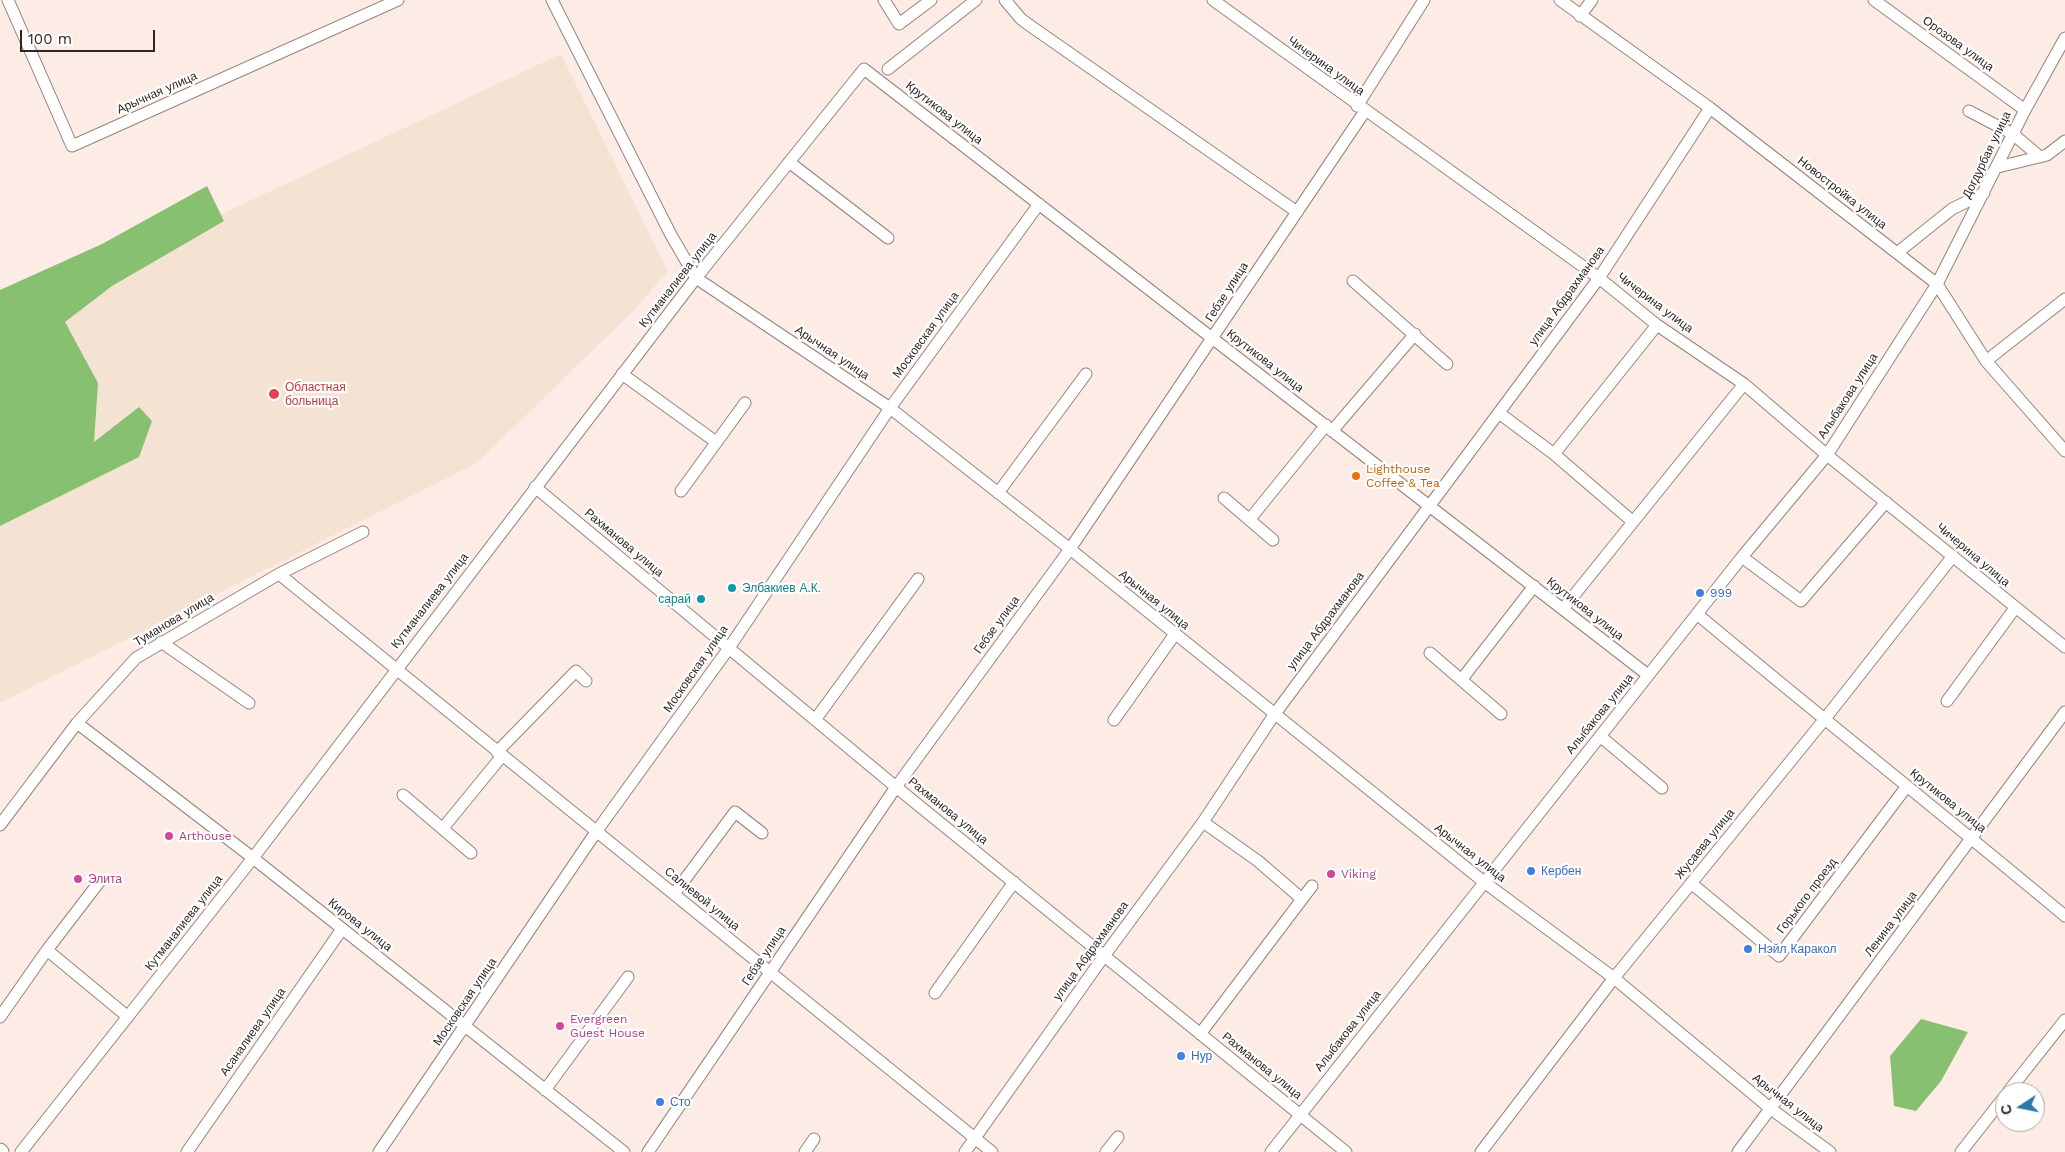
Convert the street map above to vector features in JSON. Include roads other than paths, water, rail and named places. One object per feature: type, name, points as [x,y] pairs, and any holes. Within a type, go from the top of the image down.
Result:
[{"type":"street","name":"Арычная улица","points":[[8,0],[72,146],[398,0]]},
{"type":"street","name":"Арычная улица","points":[[552,0],[671,235],[696,278],[890,408],[1070,549],[1484,882],[1614,978],[1771,1109],[1830,1152]]},
{"type":"street","points":[[884,0],[899,24],[931,0]]},
{"type":"street","points":[[888,70],[976,0]]},
{"type":"street","points":[[1005,0],[1021,19],[1032,27],[1297,212]]},
{"type":"street","name":"Чичерина улица","points":[[1213,0],[1599,278],[1657,325],[1744,384],[1827,455],[2065,647]]},
{"type":"street","name":"Гебзе улица","points":[[648,1152],[896,787],[1070,549],[1213,338],[1297,212],[1424,0]]},
{"type":"street","name":"Новостройка улица","points":[[1560,0],[1710,108],[1937,284],[1986,361],[2065,451]]},
{"type":"street","points":[[1580,16],[1592,0]]},
{"type":"street","name":"Орозова улица","points":[[1874,0],[2025,110]]},
{"type":"street","name":"Догдурбая улица","points":[[1937,284],[1998,167],[2025,110],[2065,38]]},
{"type":"street","name":"Кутманалиева улица","points":[[21,1152],[253,858],[394,670],[696,278],[864,69]]},
{"type":"street","name":"Крутикова улица","points":[[864,69],[1648,675]]},
{"type":"street","name":"улица Абдрахманова","points":[[966,1152],[1104,956],[1202,822],[1274,714],[1599,278],[1710,108]]},
{"type":"street","points":[[1969,111],[2013,134],[2040,157]]},
{"type":"street","points":[[1998,167],[2047,155],[2065,141]]},
{"type":"street","points":[[789,162],[888,238]]},
{"type":"street","points":[[1897,253],[1952,209],[1984,193]]},
{"type":"street","name":"Московская улица","points":[[379,1152],[466,1027],[596,832],[729,648],[890,408],[1040,204]]},
{"type":"street","points":[[1353,281],[1447,364]]},
{"type":"street","name":"Алыбакова улица","points":[[1271,1152],[1742,557],[1827,455],[1937,284]]},
{"type":"street","points":[[1986,361],[2065,299]]},
{"type":"street","points":[[1554,454],[1657,325]]},
{"type":"street","points":[[1250,519],[1329,428],[1415,334]]},
{"type":"street","points":[[622,374],[716,442]]},
{"type":"street","points":[[998,493],[1086,374]]},
{"type":"street","points":[[1563,609],[1744,384]]},
{"type":"street","points":[[681,491],[745,403]]},
{"type":"street","points":[[1499,413],[1554,454],[1632,521]]},
{"type":"street","name":"Рахманова улица","points":[[535,487],[896,787],[1346,1152]]},
{"type":"street","points":[[1224,498],[1274,540]]},
{"type":"street","points":[[1742,557],[1801,601],[1886,502]]},
{"type":"street","name":"Туманова улица","points":[[0,824],[77,723],[136,658],[279,574],[362,532]]},
{"type":"street","name":"Жусаева улица","points":[[1481,1152],[1614,978],[1824,720],[1953,556]]},
{"type":"street","name":"Салиевой улица","points":[[279,574],[394,670],[770,971],[992,1152]]},
{"type":"street","points":[[815,720],[918,579]]},
{"type":"street","points":[[1462,679],[1534,586]]},
{"type":"street","points":[[1947,701],[2015,608]]},
{"type":"street","name":"Крутикова улица","points":[[1697,614],[2065,916]]},
{"type":"street","points":[[1114,720],[1175,634]]},
{"type":"street","points":[[161,642],[249,703]]},
{"type":"street","points":[[1430,653],[1501,714]]},
{"type":"street","points":[[443,828],[499,754],[576,671],[586,681]]},
{"type":"street","name":"Ленина улица","points":[[1738,1152],[2065,712]]},
{"type":"street","name":"Кирова улица","points":[[77,723],[253,858],[624,1152]]},
{"type":"street","points":[[1600,736],[1662,788]]},
{"type":"street","name":"Горького проезд","points":[[1691,883],[1779,956],[1907,786]]},
{"type":"street","points":[[403,795],[470,853]]},
{"type":"street","points":[[674,894],[735,812],[762,833]]},
{"type":"street","points":[[1202,822],[1258,861],[1302,899]]},
{"type":"street","points":[[0,1017],[47,950],[100,881]]},
{"type":"street","points":[[935,993],[1014,882]]},
{"type":"street","points":[[1200,1034],[1312,886]]},
{"type":"street","name":"Асаналиева улица","points":[[187,1152],[342,929]]},
{"type":"street","points":[[47,950],[128,1017]]},
{"type":"street","points":[[546,1090],[628,977]]},
{"type":"street","points":[[2016,1082],[2065,1020]]},
{"type":"street","points":[[1962,1152],[1995,1109]]},
{"type":"street","points":[[1106,1152],[1118,1136]]},
{"type":"street","points":[[805,1152],[814,1139]]},
{"type":"place","name":"Областная больница","points":[[274,394]]},
{"type":"place","name":"Lighthouse Coffee & Tea","points":[[1356,476]]},
{"type":"place","name":"Элбакиев А.К.","points":[[732,588]]},
{"type":"place","name":"999","points":[[1700,593]]},
{"type":"place","name":"сарай","points":[[701,599]]},
{"type":"place","name":"Arthouse","points":[[169,836]]},
{"type":"place","name":"Кербен","points":[[1531,871]]},
{"type":"place","name":"Viking","points":[[1331,874]]},
{"type":"place","name":"Элита","points":[[78,879]]},
{"type":"place","name":"Нэйл Каракол","points":[[1748,949]]},
{"type":"place","name":"Evergreen Guest House","points":[[560,1026]]},
{"type":"place","name":"Нур","points":[[1181,1056]]},
{"type":"place","name":"Сто","points":[[660,1102]]}]
